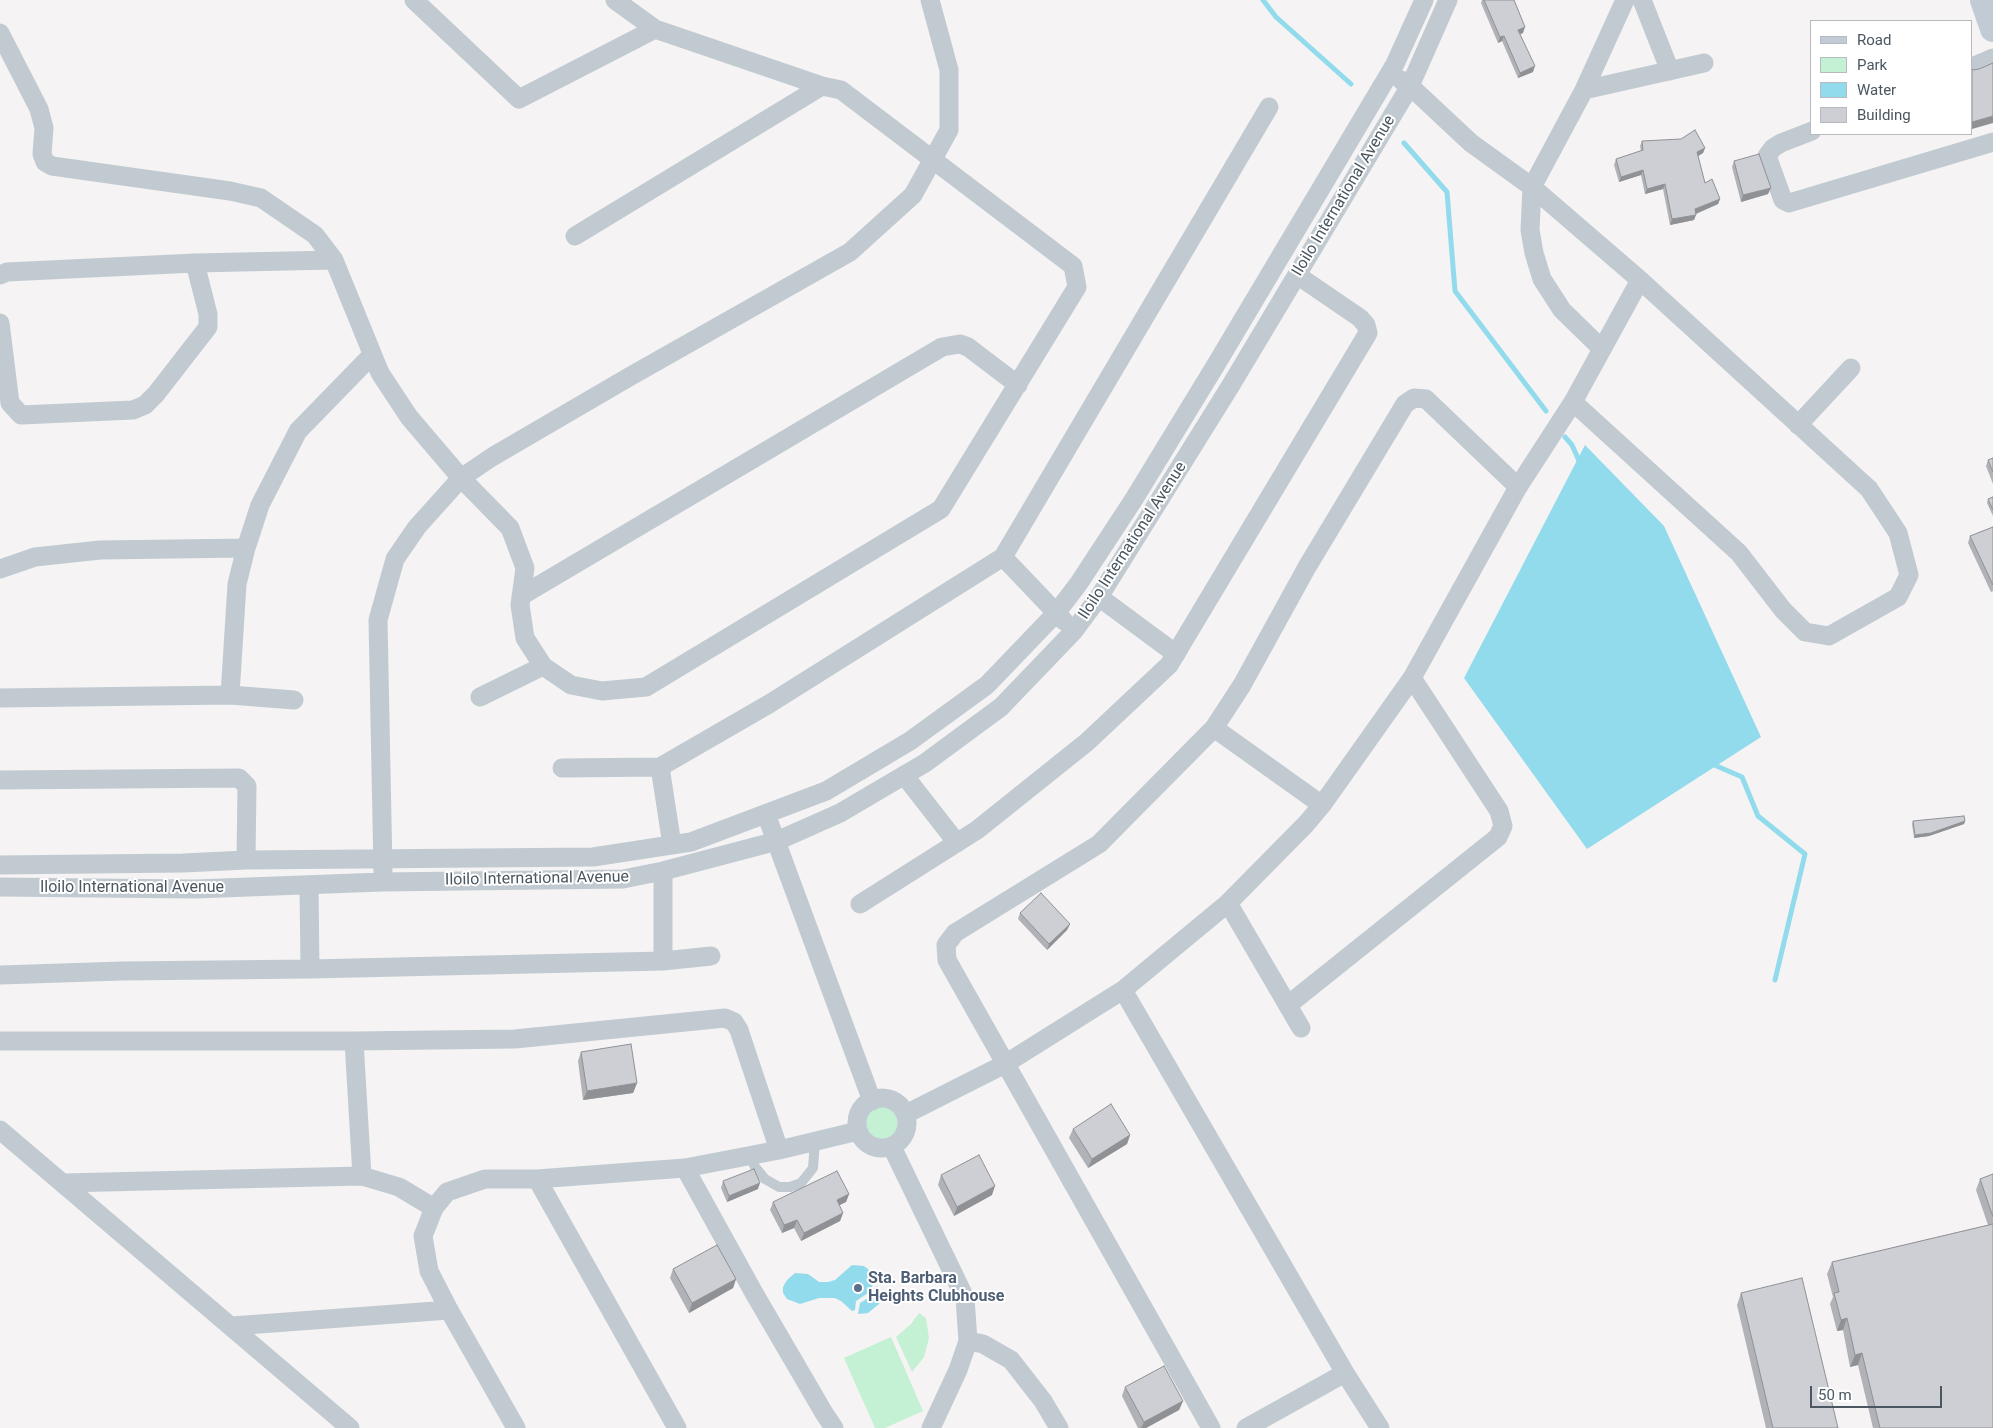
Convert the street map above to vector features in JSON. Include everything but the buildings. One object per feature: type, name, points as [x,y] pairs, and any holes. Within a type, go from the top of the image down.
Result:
[{"type":"main road","points":[[1983,0],[1993,29]]},
{"type":"street","points":[[414,0],[519,99],[655,29]]},
{"type":"street","points":[[0,33],[39,109],[44,128],[42,154],[45,162],[52,166],[261,198],[315,235],[334,260],[380,373],[409,417],[461,478],[510,528],[526,568],[520,605],[525,638],[544,666],[571,685],[602,691],[646,687],[941,510],[1077,287],[1073,266],[841,90],[822,86],[655,29],[615,0]]},
{"type":"street","points":[[382,882],[378,620],[395,559],[417,527],[461,478],[492,457],[621,382],[850,252],[913,195],[949,130],[949,70],[930,0]]},
{"type":"street","name":"Iloilo International Avenue","points":[[0,865],[183,863],[246,860],[593,857],[691,842],[826,791],[910,740],[987,685],[1057,612],[1080,583],[1134,499],[1396,64],[1424,0]]},
{"type":"street","name":"Iloilo International Avenue","points":[[0,887],[195,889],[382,882],[623,879],[663,871],[777,841],[840,813],[925,763],[1001,707],[1074,632],[1099,597],[1153,513],[1410,86],[1448,0]]},
{"type":"street","points":[[1602,349],[1562,310],[1542,279],[1534,253],[1530,230],[1532,187],[1584,90],[1625,0]]},
{"type":"street","points":[[1642,0],[1670,71]]},
{"type":"street","points":[[1973,67],[1993,58]]},
{"type":"street","points":[[1584,90],[1704,63]]},
{"type":"street","points":[[1390,73],[1410,86],[1471,143],[1532,187],[1640,280],[1869,489],[1898,533],[1909,575],[1898,597],[1829,636],[1805,632],[1783,610],[1739,553],[1573,402]]},
{"type":"street","points":[[575,236],[822,86]]},
{"type":"street","points":[[562,768],[660,767],[770,704],[1003,557],[1269,107]]},
{"type":"street","points":[[1810,132],[1772,148],[1768,156],[1783,200],[1789,203],[1993,142]]},
{"type":"street","points":[[0,275],[6,272],[195,262],[334,260]]},
{"type":"street","points":[[0,323],[10,403],[21,415],[133,410],[145,405],[156,394],[203,336],[208,327],[208,314],[195,262]]},
{"type":"street","points":[[860,904],[977,830],[1087,742],[1169,665],[1368,333],[1366,325],[1360,318],[1297,275]]},
{"type":"street","points":[[906,1114],[1005,1064],[1123,990],[1228,903],[1306,824],[1322,805],[1412,678],[1518,487],[1573,402],[1640,280]]},
{"type":"street","points":[[522,596],[942,347],[960,344],[968,346],[1018,385]]},
{"type":"street","points":[[230,695],[237,584],[260,505],[298,430],[372,355]]},
{"type":"street","points":[[1798,424],[1851,368]]},
{"type":"street","points":[[1211,1428],[947,960],[946,945],[955,934],[1099,844],[1214,728],[1242,685],[1307,567],[1405,404],[1414,398],[1426,399],[1518,487]]},
{"type":"street","points":[[0,569],[35,557],[100,550],[246,548]]},
{"type":"street","points":[[1003,557],[1074,632]]},
{"type":"street","points":[[1099,597],[1176,654]]},
{"type":"street","points":[[480,697],[544,666]]},
{"type":"street","points":[[1288,1005],[1498,837],[1503,826],[1499,811],[1412,678]]},
{"type":"street","points":[[0,698],[230,695],[294,700]]},
{"type":"street","points":[[1214,728],[1322,805]]},
{"type":"street","points":[[660,767],[672,845]]},
{"type":"street","points":[[904,775],[957,843]]},
{"type":"street","points":[[0,780],[240,778],[247,786],[246,860]]},
{"type":"street","points":[[766,814],[872,1101]]},
{"type":"street","points":[[663,871],[663,961]]},
{"type":"street","points":[[309,885],[310,969]]},
{"type":"street","points":[[1228,903],[1301,1028]]},
{"type":"street","points":[[0,975],[663,961],[711,956]]},
{"type":"street","points":[[1123,990],[1345,1373],[1380,1428]]},
{"type":"street","points":[[0,1041],[515,1039],[725,1018],[734,1022],[739,1030],[779,1150]]},
{"type":"street","points":[[354,1041],[362,1176]]},
{"type":"street","points":[[885,1098],[898,1104],[906,1114],[907,1127],[902,1139],[892,1147],[878,1148],[865,1142],[858,1131],[858,1119],[862,1108],[872,1101],[885,1098]]},
{"type":"street","points":[[0,1130],[350,1428]]},
{"type":"street","points":[[516,1428],[429,1271],[423,1236],[434,1208],[447,1192],[485,1179],[537,1179],[685,1168],[779,1150],[858,1131]]},
{"type":"street","points":[[892,1147],[964,1298],[968,1341],[958,1370],[930,1428]]},
{"type":"street","points":[[685,1168],[764,1310],[834,1428]]},
{"type":"street","points":[[63,1183],[362,1176],[399,1187],[434,1208]]},
{"type":"street","points":[[537,1179],[677,1428]]},
{"type":"street","points":[[232,1326],[450,1310]]},
{"type":"street","points":[[968,1341],[983,1344],[1011,1360],[1043,1401],[1059,1428]]},
{"type":"street","points":[[1246,1428],[1345,1373]]},
{"type":"lane","points":[[750,1155],[755,1167],[765,1180],[779,1187],[790,1187],[801,1183],[808,1177],[813,1168],[815,1141]]},
{"type":"green space","points":[[882,1107],[894,1111],[898,1123],[894,1135],[882,1139],[870,1135],[866,1123],[870,1111]]},
{"type":"green space","points":[[919,1313],[926,1318],[929,1338],[924,1357],[912,1372],[896,1337],[911,1324]]},
{"type":"green space","points":[[891,1337],[923,1411],[885,1428],[875,1428],[844,1358]]},
{"type":"water","points":[[1585,445],[1664,526],[1761,737],[1587,849],[1464,678]]},
{"type":"water","points":[[852,1265],[864,1266],[874,1279],[871,1291],[856,1301],[855,1310],[852,1311],[835,1298],[819,1298],[800,1304],[787,1299],[783,1293],[783,1287],[787,1280],[795,1273],[808,1274],[819,1282],[828,1282],[835,1280]]},
{"type":"water","points":[[877,1286],[882,1295],[879,1304],[868,1313],[858,1314],[860,1303],[868,1298]]},
{"type":"waterway","points":[[1263,0],[1276,17],[1351,84]]},
{"type":"waterway","points":[[1404,143],[1447,192],[1455,291],[1546,411]]},
{"type":"waterway","points":[[1565,437],[1572,445],[1580,463]]},
{"type":"waterway","points":[[1712,764],[1742,777],[1758,816],[1805,854],[1775,980]]},
{"type":"place","name":"Sta. Barbara Heights Clubhouse","points":[[858,1288]]}]
